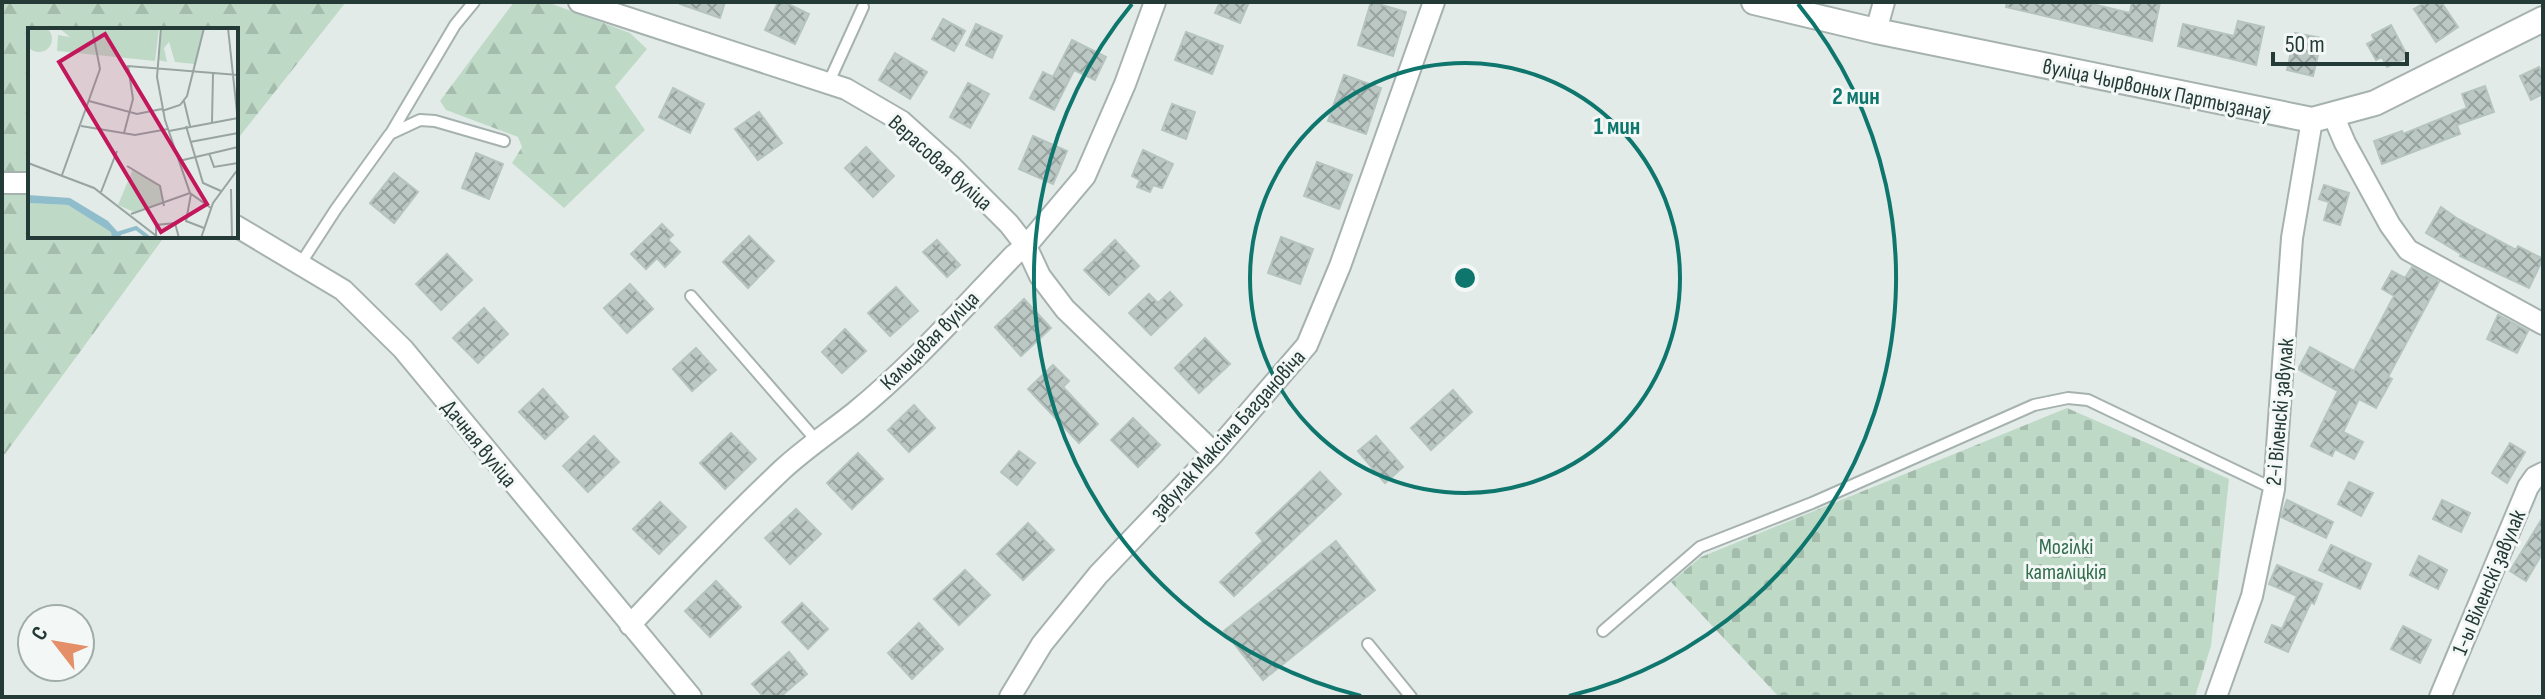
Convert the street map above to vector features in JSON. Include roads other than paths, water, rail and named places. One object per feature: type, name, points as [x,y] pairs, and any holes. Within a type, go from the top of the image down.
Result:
[{"type":"street","name":"Верасовая вуліца","points":[[579,2],[846,89],[901,121],[1009,224],[1026,246],[1040,276],[1065,309],[1214,453]]},
{"type":"street","name":"Кальцавая вуліца","points":[[630,625],[723,527],[816,440],[854,413],[911,360],[1026,246],[1085,176],[1125,84],[1155,2]]},
{"type":"street","name":"завулак Максіма Багдановіча","points":[[1010,697],[1042,644],[1098,575],[1214,453],[1307,345],[1340,266],[1434,2]]},
{"type":"street","name":"вуліца Чырвоных Партызанаў","points":[[1754,2],[1876,31],[2323,117],[2375,103],[2543,19]]},
{"type":"street","points":[[1876,31],[1884,2]]},
{"type":"street","points":[[2323,117],[2345,143],[2382,212],[2408,250],[2543,324]]},
{"type":"street","name":"2-і Віленскі завулак","points":[[2216,697],[2252,596],[2274,489],[2292,238],[2323,117]]},
{"type":"street","points":[[2,183],[28,183]]},
{"type":"street","name":"Дачная вуліца","points":[[238,227],[343,290],[403,349],[691,697]]},
{"type":"street","name":"1-ы Віленскі завулак","points":[[2440,697],[2528,487],[2535,477],[2543,473]]},
{"type":"lane","points":[[301,263],[390,134],[455,25],[474,2]]},
{"type":"lane","points":[[828,84],[863,7]]},
{"type":"lane","points":[[390,134],[420,120],[435,121],[504,141]]},
{"type":"lane","points":[[691,296],[816,440]]},
{"type":"lane","points":[[1603,631],[1700,547],[1812,503],[2034,405],[2068,398],[2088,400],[2274,489]]},
{"type":"lane","points":[[1368,644],[1411,697]]},
{"type":"park label","name":"Могілкі каталіцкія","points":[[2066,558]]}]
